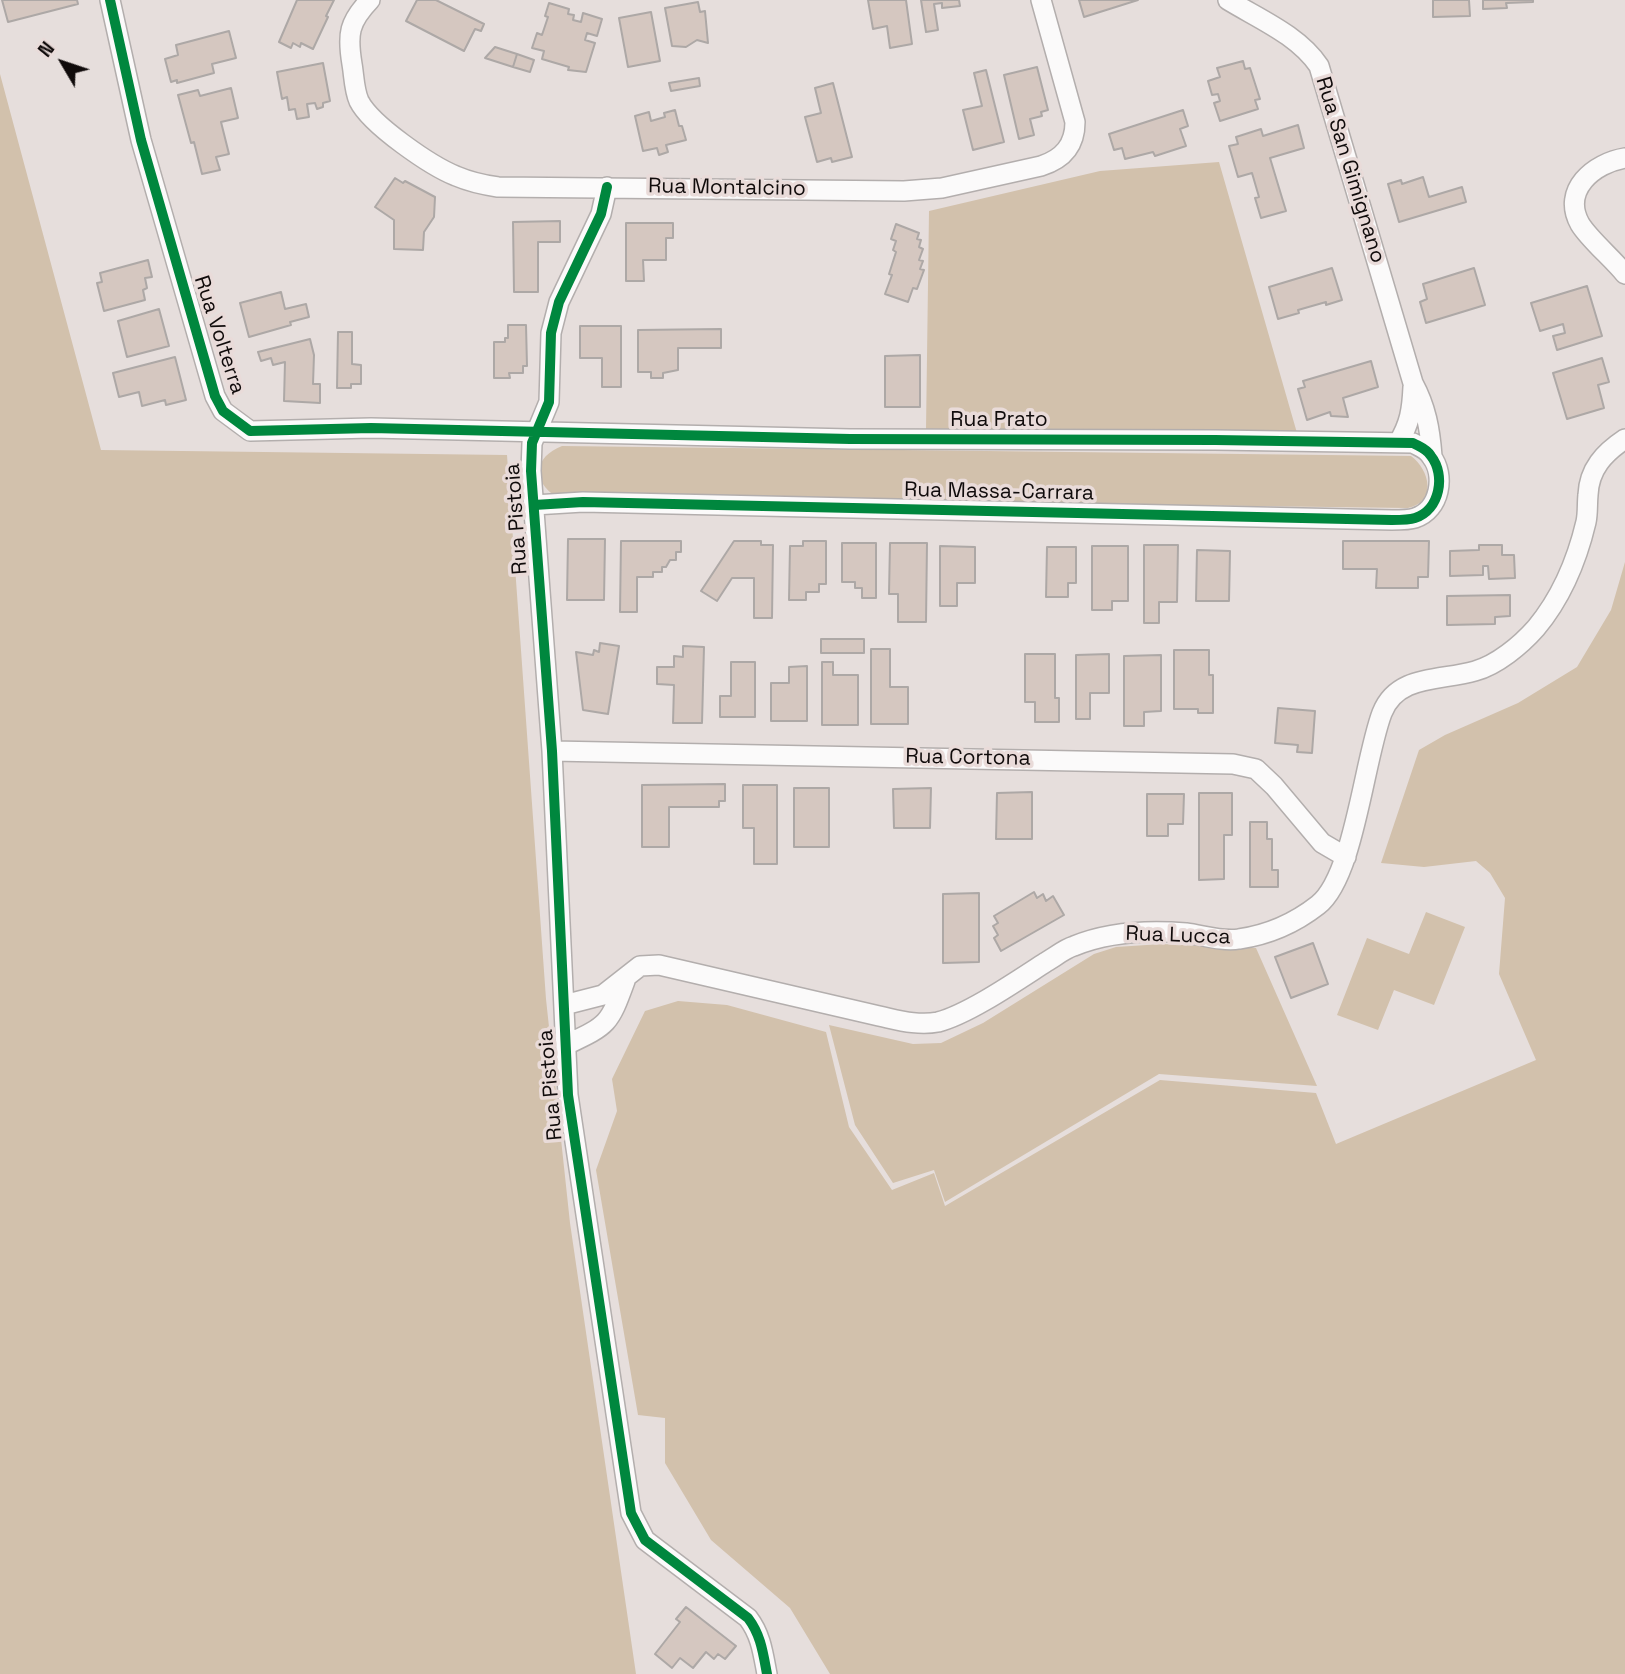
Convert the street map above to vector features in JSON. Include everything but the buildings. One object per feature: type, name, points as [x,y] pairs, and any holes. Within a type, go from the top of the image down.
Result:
[{"type":"street","name":"Rua Volterra","points":[[110,0],[141,140],[215,396],[223,411],[250,431],[370,428],[537,431]]},
{"type":"street","name":"Rua Montalcino","points":[[370,0],[356,14],[349,31],[359,100],[369,114],[421,157],[456,176],[490,186],[904,191],[942,188],[1053,162],[1070,147],[1075,122],[1041,0]]},
{"type":"street","name":"Rua San Gimignano","points":[[1228,0],[1294,40],[1311,53],[1319,66],[1413,383],[1429,420],[1432,456]]},
{"type":"street","points":[[1625,158],[1593,170],[1584,178],[1575,203],[1580,224],[1625,274]]},
{"type":"street","name":"Rua Pistoia","points":[[607,187],[601,214],[558,302],[551,333],[549,402],[531,443],[552,751],[568,1095],[631,1513],[645,1541],[748,1618],[761,1640],[767,1674]]},
{"type":"street","name":"Rua San Gimignano","points":[[1398,443],[1408,428],[1412,413],[1413,383]]},
{"type":"street","name":"Rua Prato","points":[[537,431],[850,439],[1413,443],[1432,456]]},
{"type":"street","name":"Rua Lucca","points":[[565,1004],[603,996],[640,966],[668,966],[907,1022],[938,1021],[991,996],[1072,946],[1112,934],[1182,933],[1237,940],[1286,926],[1320,904],[1337,880],[1346,857],[1383,710],[1397,691],[1406,685],[1476,671],[1502,658],[1534,630],[1552,607],[1575,561],[1587,518],[1589,482],[1594,469],[1612,448],[1625,439]]},
{"type":"street","name":"Rua Massa-Carrara","points":[[534,505],[583,502],[1392,520],[1415,518],[1427,511],[1438,492],[1440,480],[1432,456]]},
{"type":"street","name":"Rua Cortona","points":[[552,751],[1233,764],[1256,769],[1274,786],[1322,843],[1346,857]]},
{"type":"street","points":[[566,1045],[600,1029],[614,1013],[626,976]]},
{"type":"shaded area","points":[[0,74],[101,450],[507,455],[546,999],[570,1223],[636,1674],[0,1674]]},
{"type":"shaded area","points":[[1219,162],[1297,433],[926,429],[929,211],[1100,171]]},
{"type":"shaded area","points":[[562,446],[1411,456],[1423,469],[1428,485],[1423,499],[1408,508],[557,497],[543,484],[539,470],[546,456]]},
{"type":"shaded area","points":[[1625,562],[1625,1674],[830,1674],[790,1608],[711,1540],[665,1463],[665,1418],[638,1415],[596,1170],[617,1111],[612,1079],[645,1011],[678,1001],[727,1005],[826,1032],[849,1127],[892,1190],[934,1173],[945,1206],[1160,1080],[1316,1093],[1336,1144],[1536,1060],[1499,974],[1505,898],[1490,873],[1476,861],[1424,867],[1381,863],[1419,750],[1445,735],[1518,703],[1577,667],[1611,610]]},
{"type":"shaded area","points":[[1426,912],[1465,927],[1434,1005],[1394,990],[1378,1030],[1337,1015],[1367,938],[1409,954]]},
{"type":"shaded area","points":[[1162,944],[1256,948],[1317,1086],[1159,1074],[945,1202],[934,1170],[893,1183],[855,1125],[829,1025],[913,1044],[941,1043],[983,1023],[1094,954],[1116,947]]},
{"type":"cycle path","points":[[110,0],[141,140],[215,396],[223,411],[250,431],[371,428],[850,439],[1413,443],[1431,456],[1436,464],[1439,482],[1435,500],[1430,508],[1415,518],[1401,520],[583,502],[534,505]]},
{"type":"cycle path","points":[[607,187],[601,214],[559,302],[551,333],[549,402],[532,443],[531,471],[552,751],[568,1095],[631,1513],[645,1540],[748,1618],[759,1638],[767,1674]]}]
